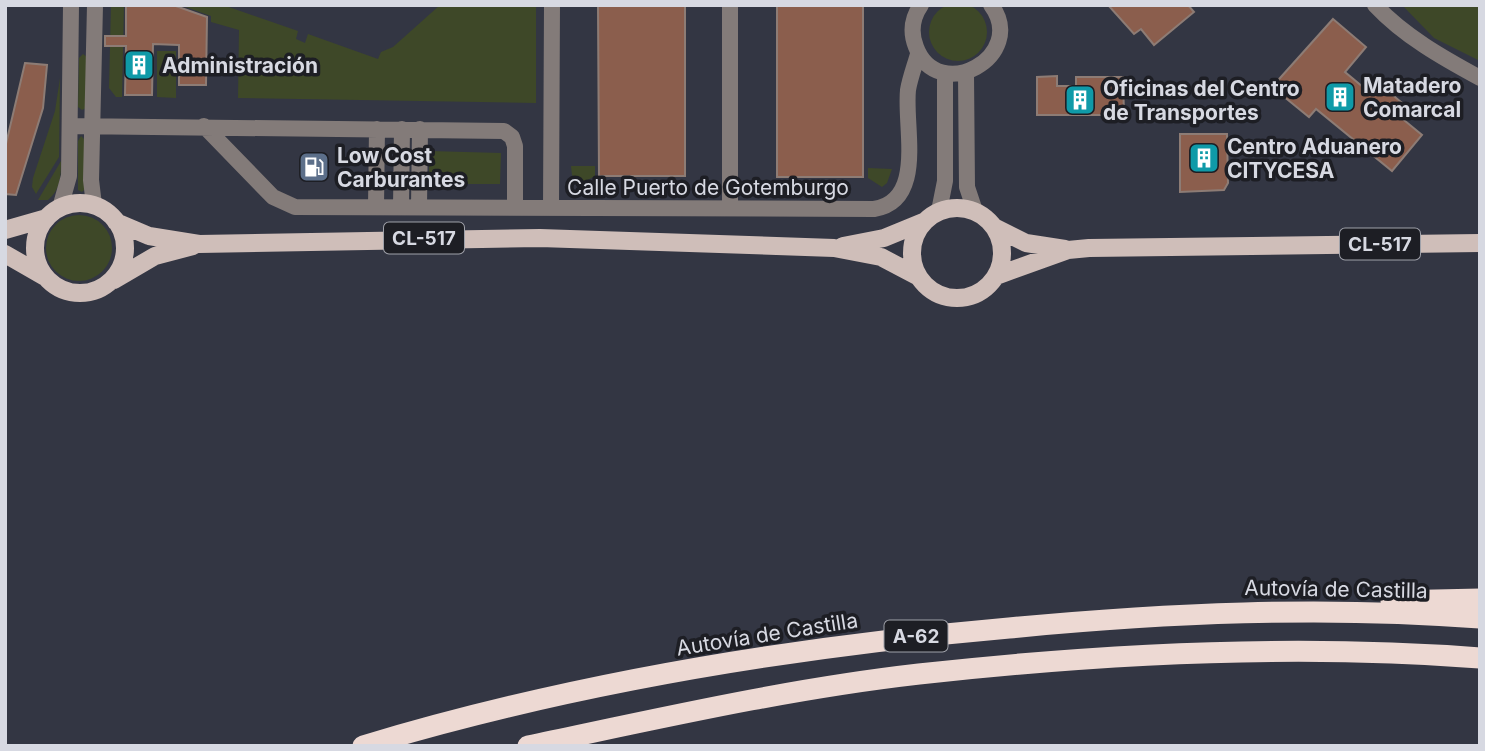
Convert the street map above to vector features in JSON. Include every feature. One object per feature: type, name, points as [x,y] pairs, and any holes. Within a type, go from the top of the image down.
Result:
[{"type":"highway","points":[[1242,611],[1480,599]]},
{"type":"highway","name":"Autovía de Castilla","points":[[363,746],[502,708],[724,663],[912,636],[1129,617],[1242,611],[1480,618]]},
{"type":"highway","name":"A-62","points":[[528,746],[734,703],[918,674],[1135,656],[1347,653],[1480,658]]},
{"type":"main road","points":[[5,230],[76,204],[94,205]]},
{"type":"main road","name":"CL-517","points":[[94,205],[109,213],[116,222],[149,236],[199,244],[540,238],[834,248],[881,257],[919,277],[932,290],[949,297],[975,293],[996,276],[1068,250]]},
{"type":"main road","points":[[939,211],[957,207],[975,211]]},
{"type":"main road","name":"CL-517","points":[[834,248],[884,238],[923,222],[939,211]]},
{"type":"main road","name":"CL-517","points":[[975,211],[996,228],[1026,243],[1068,250],[1480,243]]},
{"type":"main road","points":[[46,278],[38,263],[35,247],[38,231],[53,213]]},
{"type":"main road","points":[[110,282],[120,270],[125,256],[125,240],[116,222]]},
{"type":"main road","points":[[919,277],[912,259],[914,239],[923,222]]},
{"type":"main road","points":[[996,228],[1002,244],[1002,260],[996,276]]},
{"type":"main road","name":"CL-517","points":[[5,254],[57,287],[85,293],[155,256],[199,244]]},
{"type":"street","points":[[53,213],[69,176],[71,5]]},
{"type":"street","points":[[94,5],[94,205]]},
{"type":"street","points":[[551,207],[552,5]]},
{"type":"street","points":[[730,5],[730,208]]},
{"type":"street","points":[[921,5],[913,23],[913,38],[918,54],[934,69],[945,73],[966,74],[980,67],[992,56],[998,42],[1000,27],[990,5]]},
{"type":"street","points":[[1375,5],[1389,20],[1446,60],[1480,78]]},
{"type":"street","name":"Calle Puerto de Gotemburgo","points":[[204,126],[284,205],[295,207],[874,209],[898,198],[906,182],[908,89],[918,54]]},
{"type":"street","points":[[939,211],[946,181],[945,73]]},
{"type":"street","points":[[966,74],[967,187],[975,211]]},
{"type":"street","points":[[69,126],[504,131],[512,137],[514,146],[515,207]]},
{"type":"street","points":[[376,207],[377,129]]},
{"type":"street","points":[[401,207],[402,129]]},
{"type":"street","points":[[419,207],[420,129]]},
{"type":"green space","points":[[952,3],[964,3],[979,11],[987,26],[987,38],[979,53],[964,61],[952,61],[937,53],[929,38],[929,26],[937,11]]},
{"type":"green space","points":[[111,5],[124,5],[122,97],[116,97],[109,88]]},
{"type":"green space","points":[[180,5],[223,5],[298,31],[296,39],[305,43],[308,34],[378,59],[381,52],[393,47],[440,5],[536,5],[536,103],[238,98],[239,30],[211,22],[211,16]]},
{"type":"green space","points":[[1402,5],[1480,5],[1480,61],[1434,38]]},
{"type":"green space","points":[[157,51],[176,51],[176,98],[157,97]]},
{"type":"green space","points":[[83,54],[87,57],[86,108],[82,110],[78,107],[79,58]]},
{"type":"green space","points":[[60,78],[59,157],[36,194],[32,187],[33,178],[55,111]]},
{"type":"green space","points":[[81,136],[85,140],[85,189],[82,192],[78,190],[78,141]]},
{"type":"green space","points":[[429,151],[501,153],[500,184],[429,184]]},
{"type":"green space","points":[[61,161],[60,178],[55,192],[48,200],[38,200]]},
{"type":"green space","points":[[571,166],[595,166],[595,176],[579,185],[572,175]]},
{"type":"green space","points":[[868,168],[892,169],[887,183],[882,187],[868,178]]},
{"type":"green space","points":[[73,215],[85,215],[97,220],[107,230],[112,248],[110,261],[97,276],[85,281],[73,281],[61,276],[51,266],[46,254],[46,242],[51,230],[61,220]]},
{"type":"building","name":"Administración","points":[[126,5],[173,5],[207,17],[206,85],[179,85],[179,45],[153,44],[152,95],[125,95],[126,46],[105,46],[105,36],[126,36]]},
{"type":"building","points":[[598,5],[685,5],[685,176],[599,176]]},
{"type":"building","points":[[777,5],[863,5],[863,177],[777,177]]},
{"type":"building","points":[[1108,5],[1188,5],[1194,12],[1154,45],[1141,29],[1134,34]]},
{"type":"building","name":"Matadero Comarcal","points":[[1333,19],[1366,47],[1345,72],[1363,87],[1371,77],[1407,107],[1399,116],[1422,135],[1392,171],[1316,109],[1309,117],[1272,87]]},
{"type":"building","points":[[25,63],[47,65],[43,108],[16,195],[5,194],[5,148]]},
{"type":"building","name":"Oficinas del Centro de Transportes","points":[[1057,76],[1057,86],[1076,86],[1076,77],[1123,77],[1124,115],[1037,115],[1037,77]]},
{"type":"building","name":"Centro Aduanero CITYCESA","points":[[1180,134],[1227,134],[1228,183],[1224,190],[1180,192]]},
{"type":"place","name":"Administración","points":[[139,65]]},
{"type":"place","name":"Matadero Comarcal","points":[[1340,97]]},
{"type":"place","name":"Oficinas del Centro de Transportes","points":[[1080,100]]},
{"type":"place","name":"Centro Aduanero CITYCESA","points":[[1204,158]]},
{"type":"place","name":"Low Cost Carburantes","points":[[314,167]]}]
